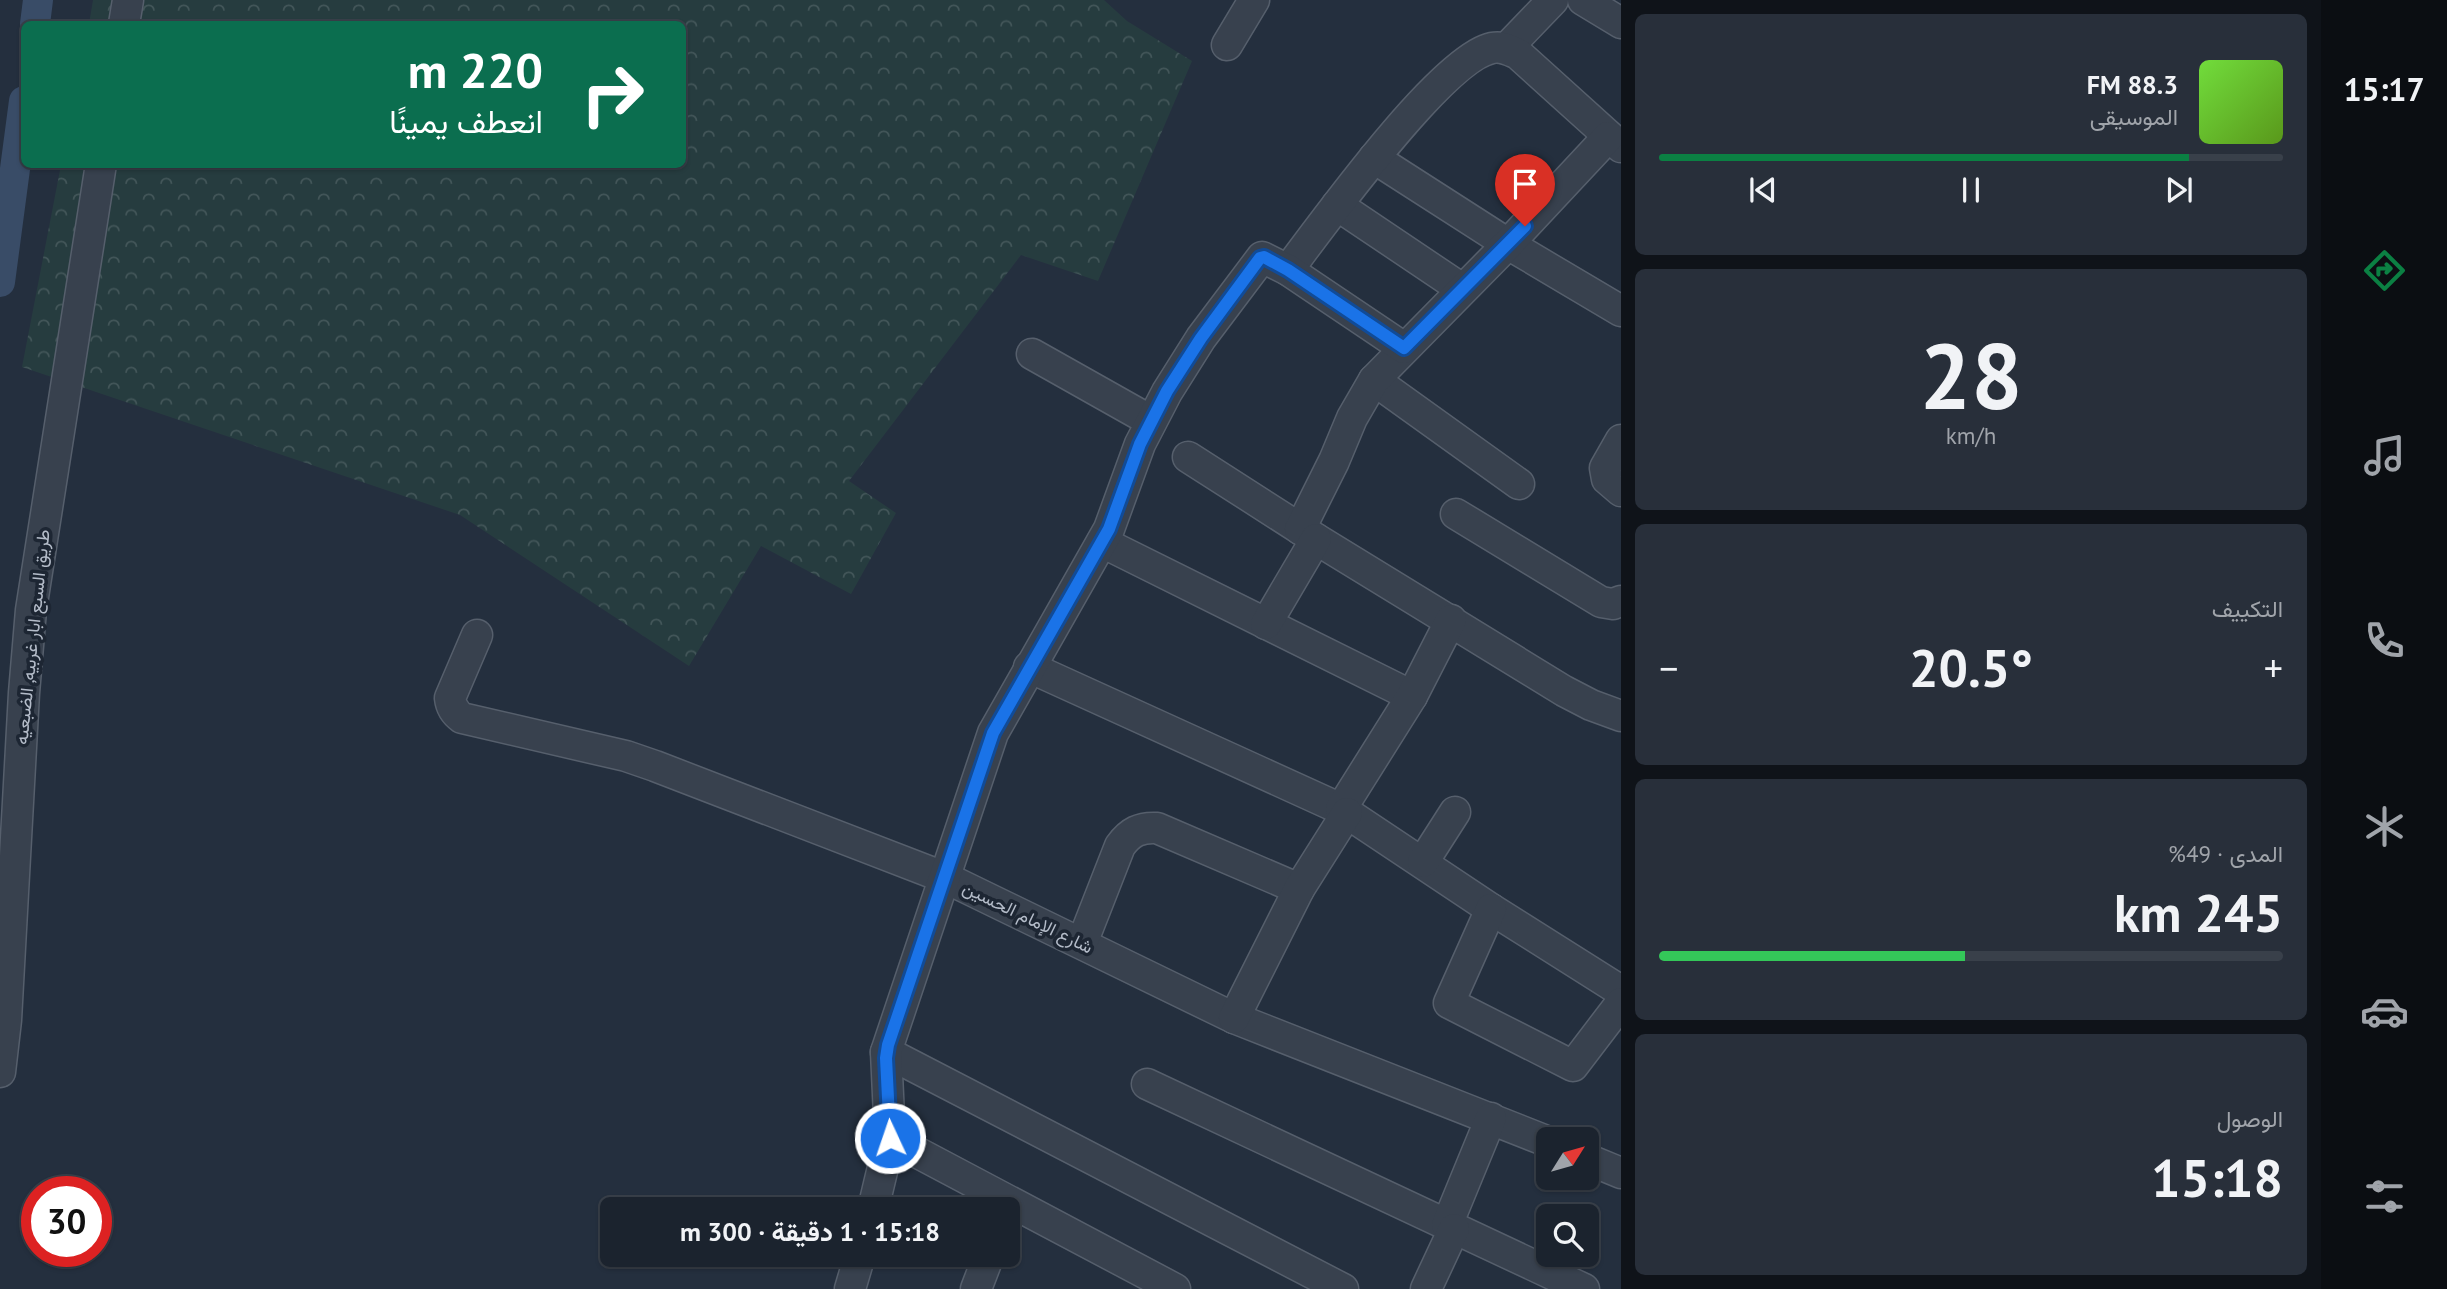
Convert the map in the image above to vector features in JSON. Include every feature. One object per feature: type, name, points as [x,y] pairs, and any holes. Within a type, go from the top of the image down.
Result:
[{"type":"street","points":[[124,21],[128,0]]},
{"type":"street","points":[[1227,45],[1254,0]]},
{"type":"street","points":[[1507,48],[1553,0]]},
{"type":"street","points":[[1583,0],[1621,23]]},
{"type":"street","points":[[1266,624],[1308,534],[1352,418],[1374,380],[1462,289],[1615,142],[1518,54],[1507,48],[1485,50],[1445,79],[1374,158],[1288,270]]},
{"type":"street","points":[[1374,158],[1508,244],[1621,311]]},
{"type":"street","name":"طريق السبع ابار غربيه, الضبعيه","points":[[0,1072],[31,610],[100,168]]},
{"type":"street","points":[[1337,205],[1462,289]]},
{"type":"street","points":[[876,1197],[890,1138],[886,1052],[993,733],[1102,542],[1151,421],[1201,338],[1260,258],[1264,257],[1288,270],[1404,348]]},
{"type":"street","points":[[1032,354],[1151,421]]},
{"type":"street","points":[[1374,380],[1519,485]]},
{"type":"street","points":[[1621,440],[1605,468],[1607,479],[1621,491]]},
{"type":"street","points":[[1188,457],[1564,691],[1621,716]]},
{"type":"street","points":[[1456,514],[1601,602],[1613,604],[1621,601]]},
{"type":"street","points":[[1102,542],[1412,696]]},
{"type":"street","points":[[1234,1018],[1299,889],[1412,696],[1451,620]]},
{"type":"street","name":"شارع الإمام الحسين","points":[[477,635],[450,698],[456,713],[462,718],[636,760],[946,878],[1234,1018],[1536,1137]]},
{"type":"street","points":[[1029,667],[1344,811],[1621,991]]},
{"type":"street","points":[[1423,862],[1455,811]]},
{"type":"street","points":[[1082,943],[1120,846],[1136,830],[1157,828],[1299,889]]},
{"type":"street","points":[[1491,909],[1449,1003],[1573,1066],[1621,1003]]},
{"type":"street","points":[[886,1052],[1343,1289]]},
{"type":"street","points":[[1147,1084],[1584,1289]]},
{"type":"street","points":[[1426,1289],[1492,1118]]},
{"type":"street","points":[[890,1138],[993,1197]]},
{"type":"street","points":[[1600,1164],[1621,1173]]},
{"type":"street","points":[[1020,1212],[1175,1289]]},
{"type":"street","points":[[850,1289],[856,1267]]},
{"type":"street","points":[[976,1289],[984,1267]]},
{"type":"green space","points":[[93,0],[1104,0],[1127,21],[1192,61],[1098,281],[1021,255],[849,481],[896,513],[851,594],[761,546],[689,666],[460,515],[22,367],[60,168],[686,168],[686,21],[90,21]]},
{"type":"waterway","points":[[35,21],[38,0]]},
{"type":"waterway","points":[[0,282],[21,124]]},
{"type":"route","points":[[890,1138],[886,1058],[888,1045],[993,733],[1094,558],[1109,529],[1151,421],[1201,338],[1260,258],[1264,257],[1288,270],[1404,348],[1525,226]]}]
